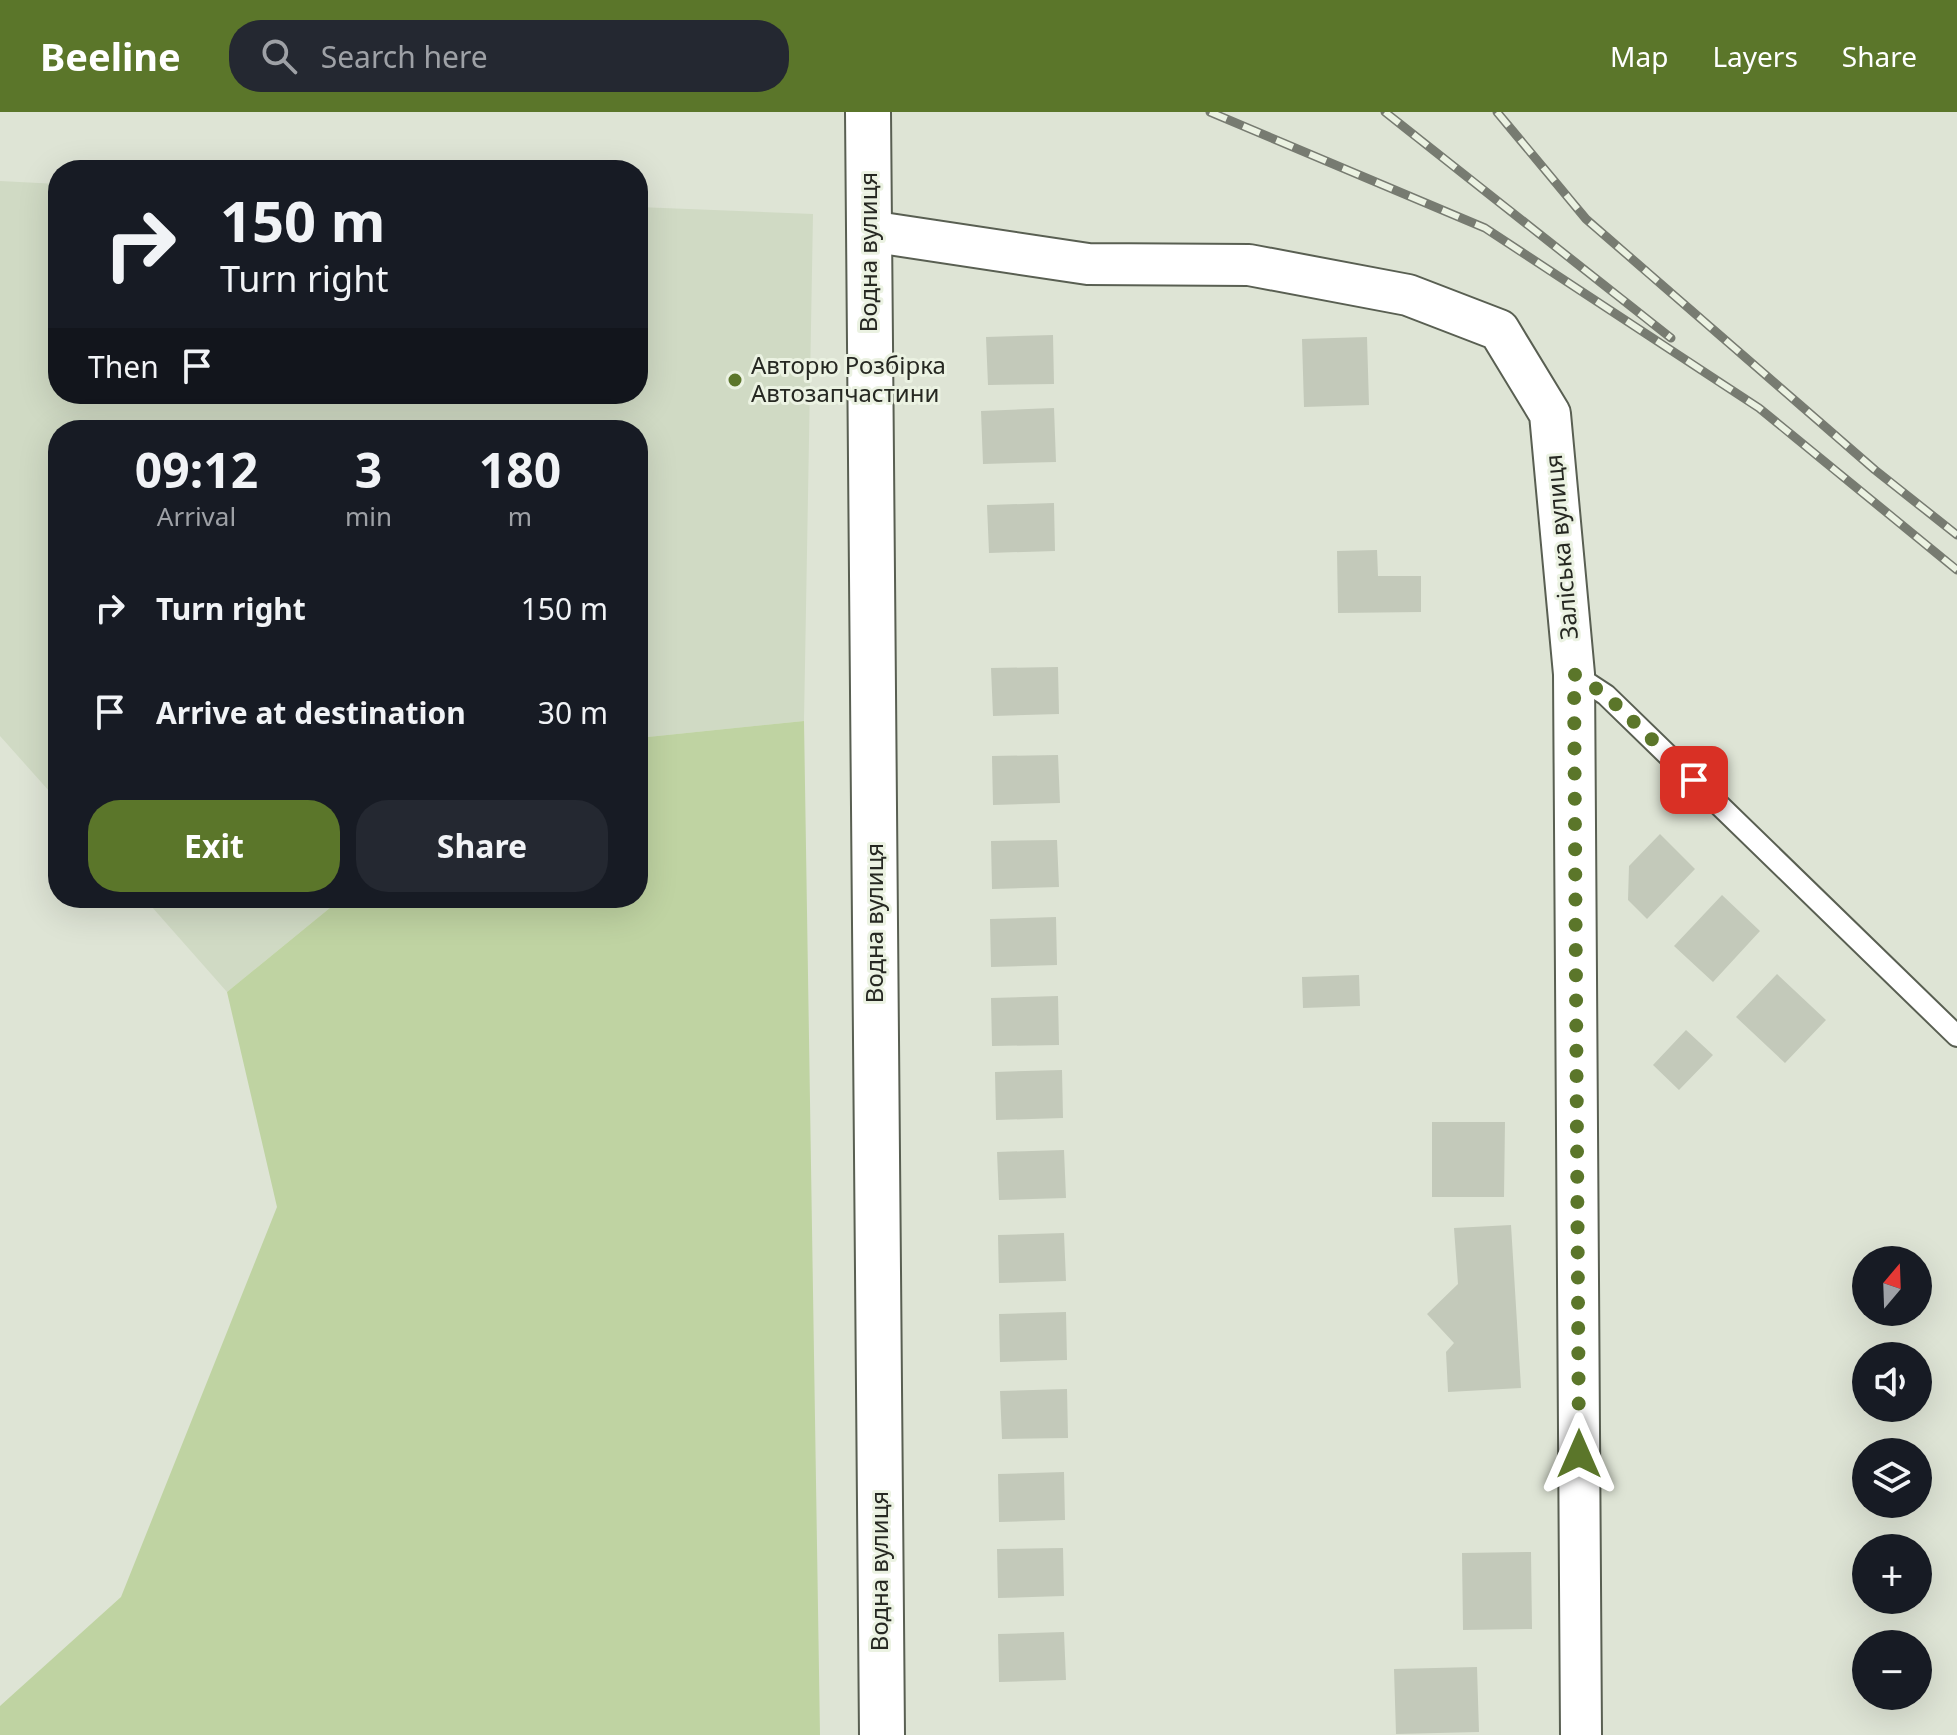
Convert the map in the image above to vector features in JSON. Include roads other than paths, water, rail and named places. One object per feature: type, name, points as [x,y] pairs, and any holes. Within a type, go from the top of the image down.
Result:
[{"type":"street","name":"Водна вулиця","points":[[868,112],[882,1735]]},
{"type":"street","name":"Заліська вулиця","points":[[869,231],[1088,264],[1249,265],[1408,295],[1499,330],[1550,414],[1574,674],[1581,1735]]},
{"type":"lane","points":[[1574,674],[1606,695],[1957,1036]]},
{"type":"railway","points":[[1210,112],[1485,228],[1759,408],[1957,570]]},
{"type":"railway","points":[[1385,112],[1671,338]]},
{"type":"railway","points":[[1497,112],[1586,219],[1875,470],[1957,535]]},
{"type":"place","name":"Авторю Розбірка Автозапчастини","points":[[735,380]]}]
